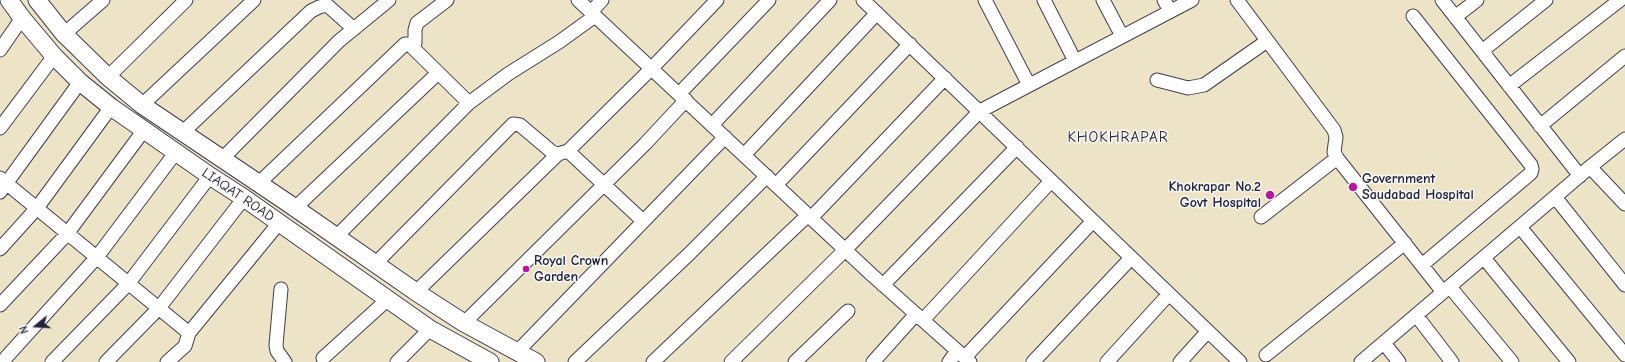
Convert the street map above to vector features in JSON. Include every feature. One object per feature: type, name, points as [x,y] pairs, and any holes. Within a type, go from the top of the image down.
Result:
[{"type":"main road","name":"LIAQAT ROAD","points":[[10,0],[22,18],[54,56],[80,82],[111,107],[244,198],[430,329],[490,362]]},
{"type":"main road","points":[[37,0],[64,34],[108,77],[142,105],[416,292],[464,323],[536,362]]},
{"type":"street","points":[[64,34],[103,0]]},
{"type":"street","points":[[108,77],[186,0]]},
{"type":"street","points":[[142,105],[254,0]]},
{"type":"street","points":[[222,159],[354,29],[389,0]]},
{"type":"street","points":[[412,48],[415,43],[415,30],[417,23],[447,0]]},
{"type":"street","points":[[578,0],[845,250],[964,357]]},
{"type":"street","points":[[336,237],[469,103],[508,74],[559,42],[593,14],[602,0]]},
{"type":"street","points":[[416,292],[652,68],[717,0]]},
{"type":"street","points":[[464,323],[645,144],[682,97],[769,0]]},
{"type":"street","points":[[712,125],[830,0]]},
{"type":"street","points":[[863,0],[1240,362]]},
{"type":"street","points":[[985,0],[1029,85]]},
{"type":"street","points":[[1044,0],[1075,61]]},
{"type":"street","points":[[1103,0],[1122,36]]},
{"type":"street","points":[[731,362],[845,250],[980,111],[1122,36],[1167,5],[1192,0]]},
{"type":"street","points":[[1238,0],[1334,130],[1336,137],[1334,152],[1337,158],[1422,265],[1446,289],[1512,362]]},
{"type":"street","points":[[1442,0],[1580,176]]},
{"type":"street","points":[[1455,17],[1477,0]]},
{"type":"street","points":[[1482,51],[1546,0]]},
{"type":"street","points":[[1509,86],[1620,0]]},
{"type":"street","points":[[183,132],[311,11],[318,7],[327,5],[354,29]]},
{"type":"street","points":[[744,155],[877,13]]},
{"type":"street","points":[[1413,16],[1531,165],[1532,169],[1531,173],[1422,265]]},
{"type":"street","points":[[0,50],[22,18]]},
{"type":"street","points":[[1157,80],[1188,88],[1204,85],[1267,41]]},
{"type":"street","points":[[259,184],[405,44],[408,44],[469,103]]},
{"type":"street","points":[[776,186],[910,44]]},
{"type":"street","points":[[0,128],[54,56]]},
{"type":"street","points":[[1540,126],[1625,56]]},
{"type":"street","points":[[295,208],[438,73]]},
{"type":"street","points":[[653,362],[809,216],[945,78]]},
{"type":"street","points":[[80,82],[2,185],[37,208],[189,333]]},
{"type":"street","points":[[0,249],[37,208],[111,107]]},
{"type":"street","points":[[375,264],[513,124],[520,125],[552,152],[563,153],[604,184],[643,221]]},
{"type":"street","points":[[0,305],[67,234],[144,130]]},
{"type":"street","points":[[517,352],[725,137]]},
{"type":"street","points":[[1361,362],[1625,139]]},
{"type":"street","points":[[883,285],[1017,147]]},
{"type":"street","points":[[2,362],[97,257],[176,152]]},
{"type":"street","points":[[1261,217],[1337,158]]},
{"type":"street","points":[[1590,167],[1625,204]]},
{"type":"street","points":[[52,362],[128,284],[210,176]]},
{"type":"street","points":[[575,362],[689,254],[766,176]]},
{"type":"street","points":[[872,362],[919,317],[1052,181]]},
{"type":"street","points":[[1555,197],[1625,284]]},
{"type":"street","points":[[106,362],[158,308],[244,198]]},
{"type":"street","points":[[949,362],[964,357],[1093,221]]},
{"type":"street","points":[[168,362],[185,346],[189,333],[279,223]]},
{"type":"street","points":[[1520,227],[1625,355]]},
{"type":"street","points":[[1266,355],[1405,243]]},
{"type":"street","points":[[1033,362],[1131,258]]},
{"type":"street","points":[[1484,258],[1569,362]]},
{"type":"street","points":[[281,289],[276,345],[280,357],[285,362]]},
{"type":"street","points":[[1107,362],[1170,294]]},
{"type":"street","points":[[323,358],[387,300]]},
{"type":"street","points":[[795,362],[848,311]]},
{"type":"street","points":[[1416,315],[1452,362]]},
{"type":"street","points":[[396,362],[430,329]]},
{"type":"street","points":[[1180,362],[1208,331]]},
{"type":"street","points":[[1384,343],[1399,362]]},
{"type":"place","name":"Government Saudabad Hospital","points":[[1353,187]]},
{"type":"place","name":"Khokrapar No.2 Govt Hospital","points":[[1270,195]]},
{"type":"place","name":"Royal Crown Garden","points":[[526,269]]},
{"type":"district","name":"KHOKHRAPAR","points":[[1118,138]]}]
